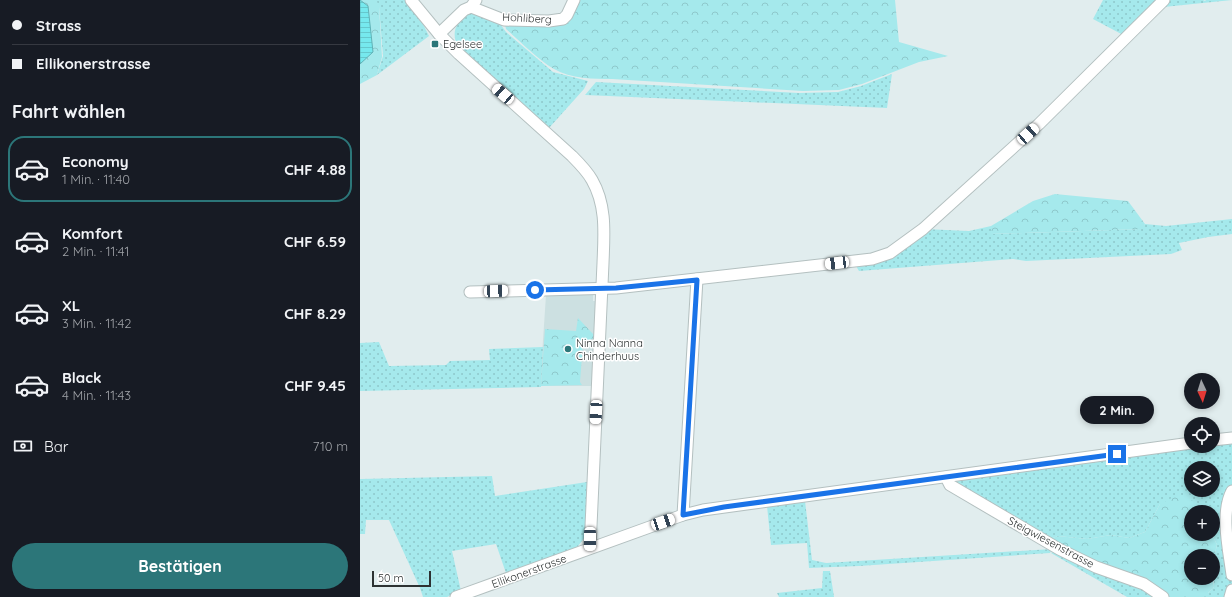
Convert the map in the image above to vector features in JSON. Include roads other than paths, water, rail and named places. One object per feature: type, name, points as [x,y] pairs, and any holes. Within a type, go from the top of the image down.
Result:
[{"type":"street","points":[[411,0],[439,34],[481,75],[572,156],[592,180],[597,191],[604,218],[590,548]]},
{"type":"street","name":"Hohliberg","points":[[439,34],[464,10],[474,3],[504,20],[549,21],[563,19],[574,0]]},
{"type":"street","points":[[470,292],[616,288],[872,259],[890,253],[923,229],[1039,124],[1164,0]]},
{"type":"street","points":[[683,515],[697,280]]},
{"type":"street","points":[[1220,439],[1232,438]]},
{"type":"street","name":"Ellikonerstrasse","points":[[456,597],[683,515],[724,507],[1184,444]]},
{"type":"street","name":"Steigwiesenstrasse","points":[[946,477],[950,484],[1059,549],[1096,567],[1144,584],[1163,597]]},
{"type":"street","points":[[1232,491],[1228,498],[1226,515],[1232,575]]},
{"type":"street","points":[[1230,597],[1232,590]]},
{"type":"place","name":"Egelsee","points":[[435,44]]},
{"type":"place","name":"Ninna Nanna Chinderhuus","points":[[568,349]]}]
